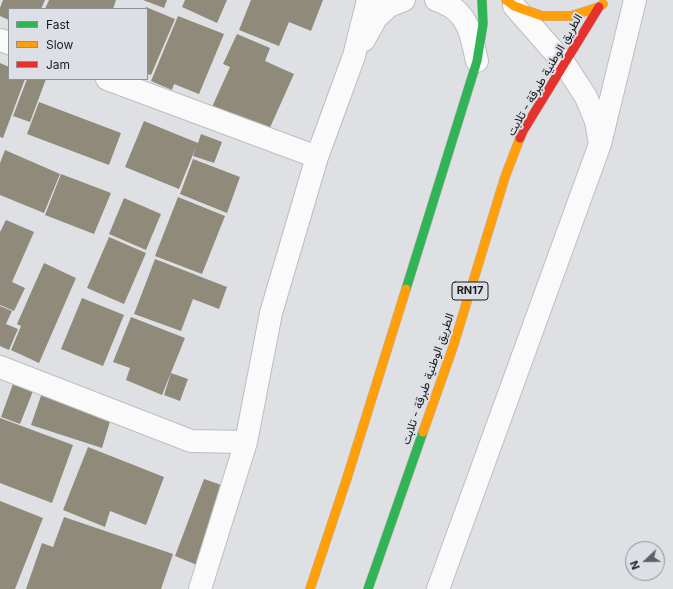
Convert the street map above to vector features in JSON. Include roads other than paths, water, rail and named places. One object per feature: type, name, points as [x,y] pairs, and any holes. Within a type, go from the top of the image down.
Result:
[{"type":"main road","points":[[310,589],[347,478],[477,60],[483,24],[482,0]]},
{"type":"main road","name":"RN17","points":[[510,3],[542,16],[571,16],[599,7],[609,0]]},
{"type":"main road","name":"الطريق الوطنية طبرقة - تلابت","points":[[368,589],[453,348],[505,177],[523,131],[599,7]]},
{"type":"street","points":[[200,589],[246,442],[271,313],[317,157],[354,56],[368,0]]},
{"type":"street","points":[[354,56],[376,18],[389,6],[404,0]]},
{"type":"street","points":[[436,0],[441,1],[456,10],[463,17],[472,38],[477,60]]},
{"type":"street","points":[[438,589],[600,144],[635,0]]},
{"type":"street","points":[[510,3],[564,63],[586,97],[596,121],[600,144]]},
{"type":"street","points":[[109,80],[317,157]]},
{"type":"street","points":[[0,367],[191,441],[246,442]]}]
